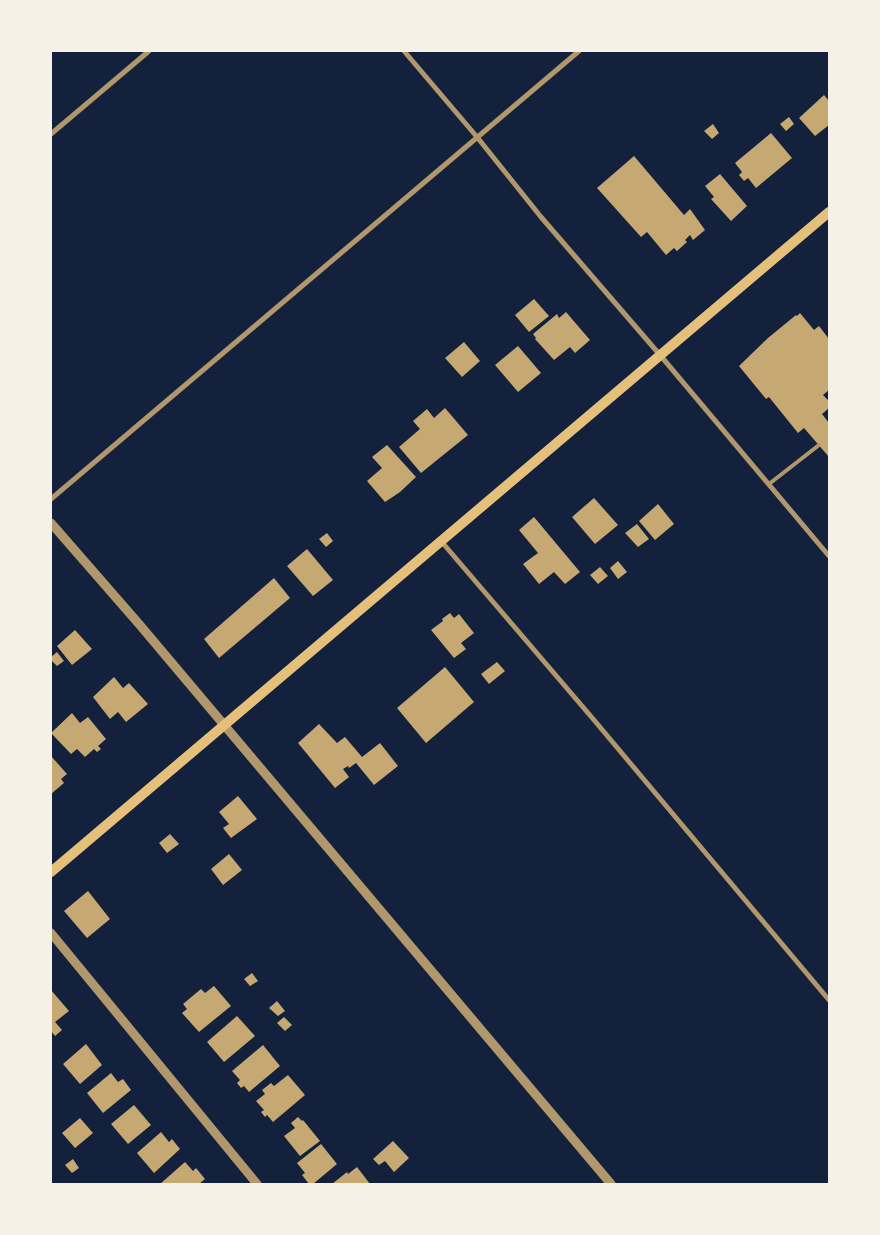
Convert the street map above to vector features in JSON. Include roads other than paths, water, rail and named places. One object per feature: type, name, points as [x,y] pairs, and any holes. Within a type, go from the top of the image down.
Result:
[{"type":"main road","points":[[51,872],[829,212]]},
{"type":"street","points":[[51,134],[149,51]]},
{"type":"street","points":[[404,51],[829,556]]},
{"type":"street","points":[[51,499],[579,51]]},
{"type":"street","points":[[51,523],[225,726],[610,1184]]},
{"type":"street","points":[[441,541],[607,735],[829,1000]]},
{"type":"street","points":[[51,933],[257,1184]]},
{"type":"lane","points":[[769,484],[819,445]]}]
